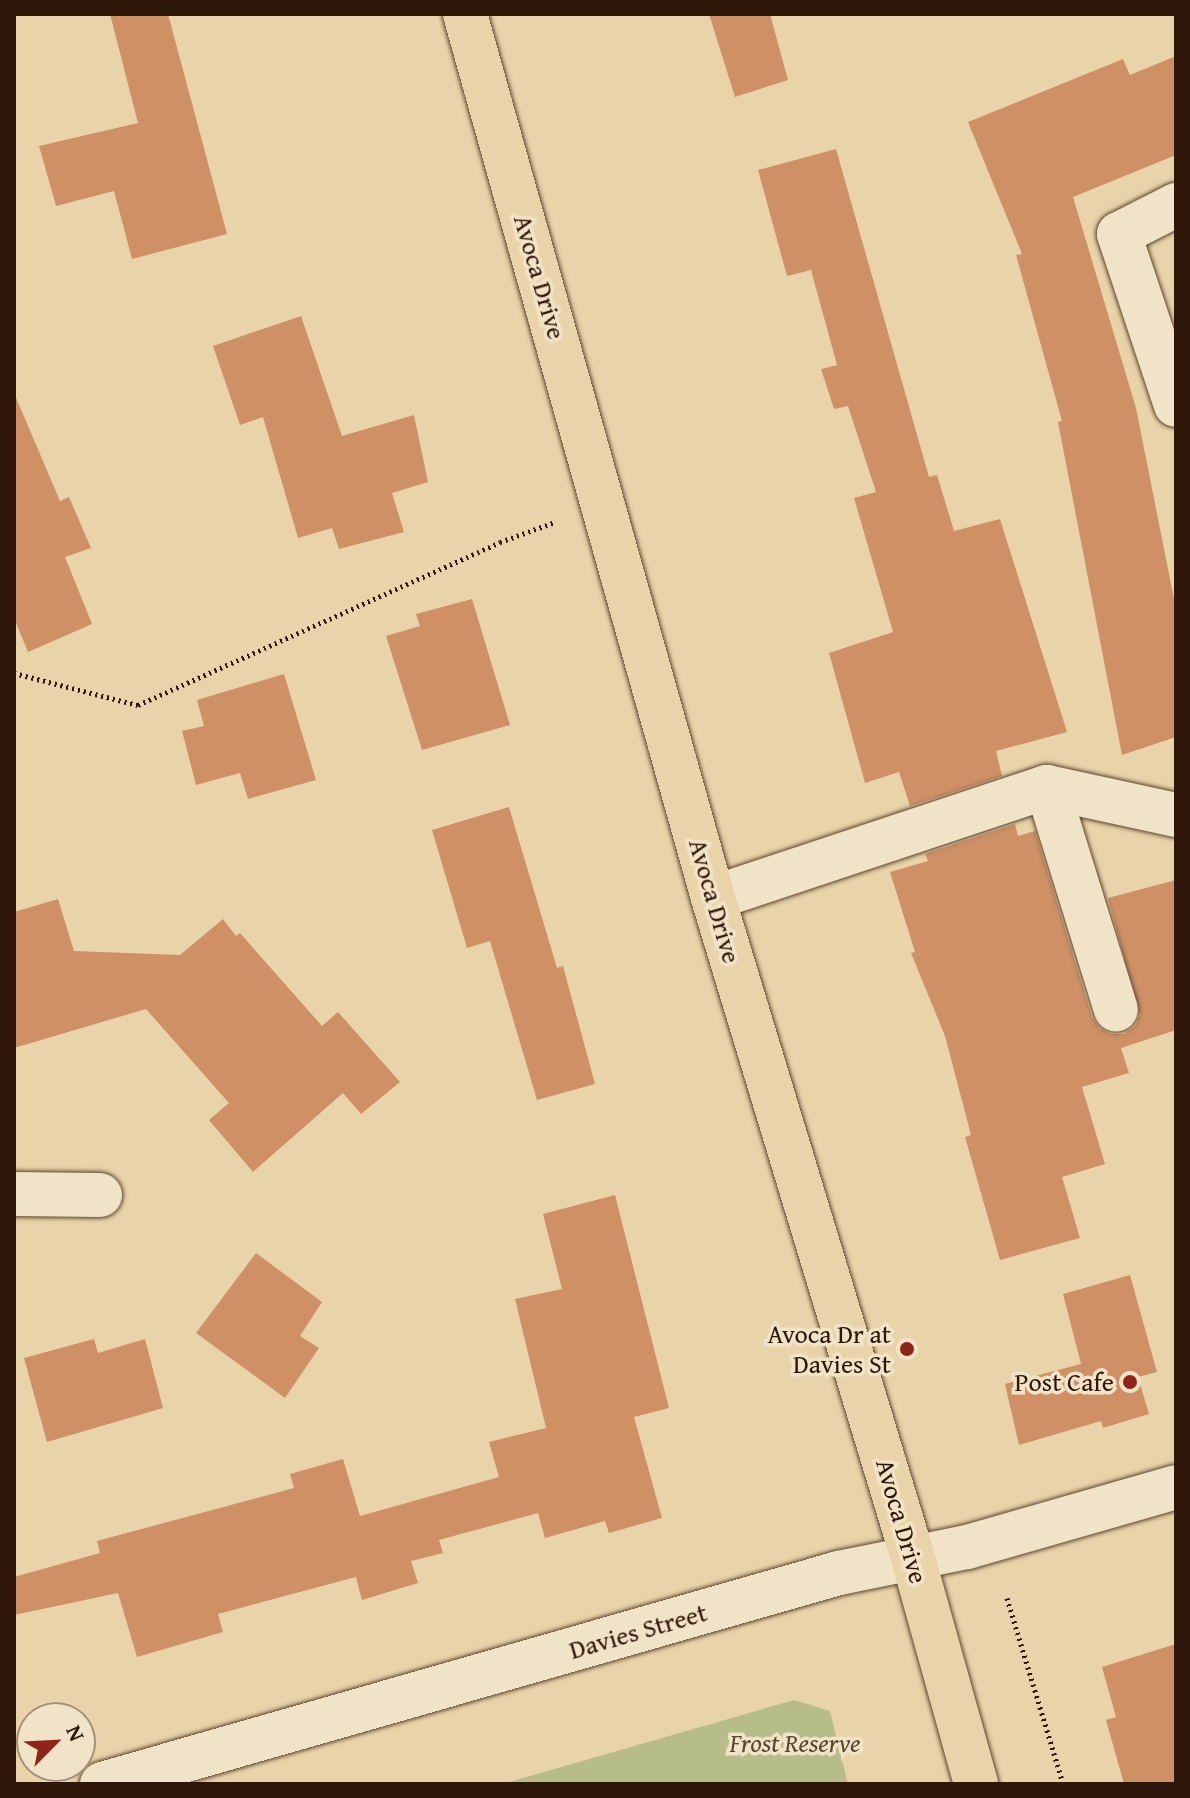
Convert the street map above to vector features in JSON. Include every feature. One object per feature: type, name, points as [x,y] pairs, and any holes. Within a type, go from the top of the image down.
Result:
[{"type":"main road","name":"Avoca Drive","points":[[465,14],[713,898],[913,1558],[976,1784]]},
{"type":"street","points":[[1176,205],[1119,234],[1176,405]]},
{"type":"street","points":[[713,898],[1047,787],[1176,815]]},
{"type":"street","points":[[1047,787],[1116,1010]]},
{"type":"street","points":[[14,1194],[100,1195]]},
{"type":"street","name":"Davies Street","points":[[102,1784],[839,1573],[913,1558],[1176,1487]]},
{"type":"path","points":[[14,673],[138,705],[500,542]]},
{"type":"path","points":[[1007,1598],[1063,1784]]},
{"type":"green space","name":"Frost Reserve","points":[[794,1700],[830,1711],[848,1784],[502,1784]]},
{"type":"building","points":[[110,14],[168,14],[227,234],[132,259],[114,191],[56,206],[39,146],[138,123]]},
{"type":"building","points":[[709,14],[770,14],[788,80],[735,97]]},
{"type":"building","points":[[1176,56],[1176,155],[1073,197],[1136,408],[1176,609],[1176,737],[1122,755],[1058,422],[1062,421],[1016,255],[1022,254],[968,122],[1123,59],[1130,75]]},
{"type":"building","points":[[836,149],[929,477],[937,475],[954,531],[1000,519],[1067,732],[996,751],[1002,776],[910,806],[899,772],[865,783],[829,653],[893,632],[854,498],[876,492],[848,406],[834,409],[821,369],[837,365],[811,270],[787,276],[758,170]]},
{"type":"building","points":[[301,316],[342,436],[414,415],[428,482],[392,493],[404,532],[339,549],[332,528],[298,538],[263,417],[240,425],[213,346]]},
{"type":"building","points":[[14,393],[60,501],[69,497],[91,548],[65,557],[92,624],[28,652],[14,618]]},
{"type":"building","points":[[472,599],[510,725],[422,750],[386,636],[420,626],[416,614]]},
{"type":"building","points":[[284,674],[316,780],[248,799],[240,773],[196,785],[182,731],[204,726],[197,700]]},
{"type":"building","points":[[509,807],[557,968],[563,966],[595,1084],[537,1100],[490,941],[467,948],[432,830]]},
{"type":"building","points":[[1015,824],[1018,836],[1035,831],[1092,1017],[1099,1028],[1110,1034],[1124,1034],[1135,1026],[1140,1015],[1108,898],[1176,880],[1176,1030],[1121,1048],[1129,1073],[1082,1087],[1105,1164],[1062,1177],[1080,1238],[1000,1260],[965,1137],[971,1135],[945,1036],[911,953],[915,952],[890,872],[928,861],[925,854]]},
{"type":"building","points":[[58,899],[74,951],[180,955],[223,919],[236,936],[240,933],[322,1026],[338,1012],[400,1082],[361,1114],[343,1093],[253,1172],[209,1120],[229,1103],[146,1009],[14,1048],[14,912]]},
{"type":"building","points":[[615,1195],[669,1408],[634,1417],[662,1518],[609,1533],[605,1521],[545,1538],[538,1513],[439,1540],[443,1553],[411,1561],[418,1583],[362,1600],[356,1577],[218,1614],[223,1632],[137,1657],[118,1593],[14,1615],[14,1577],[100,1553],[97,1541],[294,1488],[290,1474],[343,1459],[360,1516],[499,1477],[489,1442],[546,1428],[515,1299],[562,1289],[543,1214]]},
{"type":"building","points":[[256,1253],[322,1302],[300,1336],[319,1348],[285,1398],[196,1333]]},
{"type":"building","points":[[1130,1275],[1157,1372],[1138,1377],[1149,1414],[1103,1428],[1101,1421],[1019,1445],[1005,1384],[1081,1364],[1063,1294]]},
{"type":"building","points":[[94,1339],[98,1353],[145,1339],[163,1408],[47,1442],[24,1358]]},
{"type":"building","points":[[1176,1644],[1176,1784],[1124,1784],[1106,1720],[1116,1717],[1102,1667]]},
{"type":"place","name":"Avoca Dr at Davies St","points":[[907,1349]]},
{"type":"place","name":"Post Cafe","points":[[1130,1382]]}]
